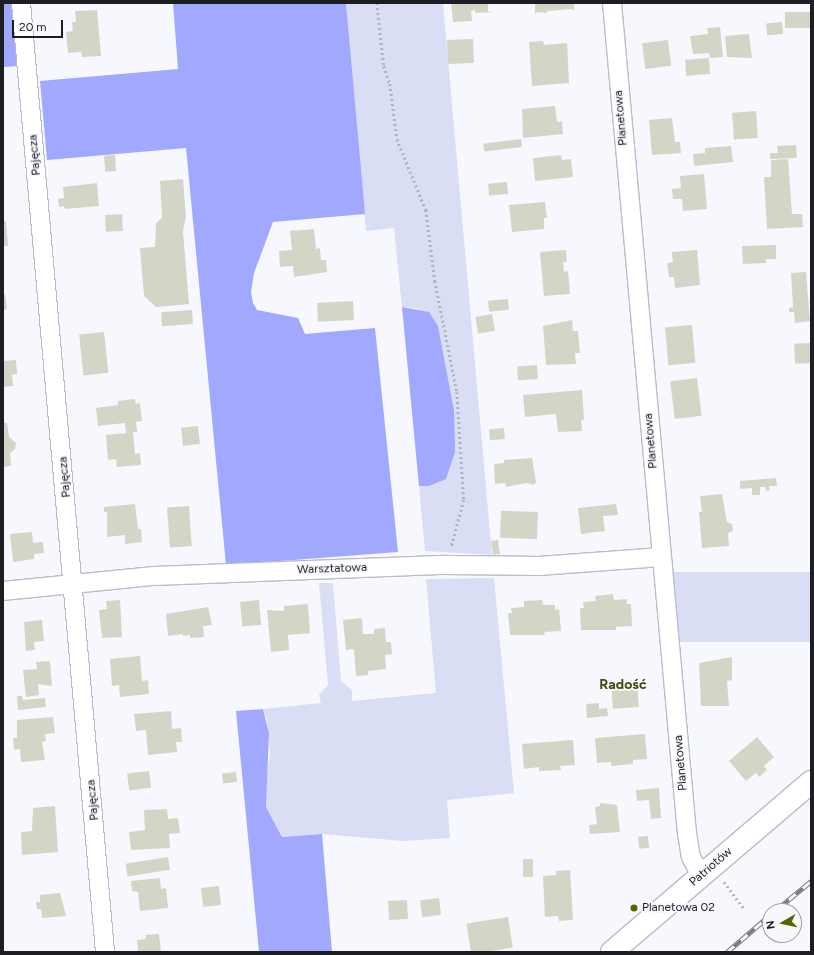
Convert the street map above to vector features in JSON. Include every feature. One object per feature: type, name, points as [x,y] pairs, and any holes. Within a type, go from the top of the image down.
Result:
[{"type":"main road","name":"Patriotów","points":[[612,952],[811,782]]},
{"type":"street","name":"Pajęcza","points":[[21,3],[74,584],[105,952]]},
{"type":"street","name":"Planetowa","points":[[612,3],[687,833],[692,857],[707,871]]},
{"type":"street","name":"Warsztatowa","points":[[3,591],[154,576],[446,565],[538,566],[662,557]]},
{"type":"path","points":[[377,3],[384,66],[390,84],[397,139],[426,210],[435,281],[457,392],[464,500],[446,565]]},
{"type":"path","points":[[707,871],[744,909]]},
{"type":"shaded area","points":[[3,3],[12,3],[18,66],[3,67]]},
{"type":"shaded area","points":[[173,3],[346,3],[365,214],[273,222],[254,273],[251,292],[253,303],[257,310],[298,318],[305,334],[375,328],[398,552],[226,565],[186,148],[47,160],[40,81],[178,69]]},
{"type":"shaded area","points":[[346,3],[443,3],[492,555],[425,551],[419,486],[429,486],[420,309],[402,307],[394,228],[366,231]]},
{"type":"shaded area","points":[[402,307],[429,312],[438,326],[454,411],[455,452],[446,479],[429,486],[419,486]]},
{"type":"shaded area","points":[[674,572],[811,572],[811,642],[674,642]]},
{"type":"shaded area","points":[[494,578],[514,793],[447,800],[450,838],[403,841],[322,834],[282,837],[266,807],[265,788],[270,753],[267,719],[263,709],[321,703],[319,695],[328,685],[319,583],[333,583],[341,681],[352,690],[352,701],[436,693],[426,579]]},
{"type":"shaded area","points":[[263,709],[269,733],[266,807],[282,837],[322,834],[332,952],[259,952],[236,711]]},
{"type":"building","points":[[451,3],[488,3],[488,11],[493,12],[475,13],[475,10],[471,11],[472,21],[453,22]]},
{"type":"building","points":[[535,3],[574,3],[574,11],[572,9],[547,11],[547,13],[537,12],[535,14]]},
{"type":"building","points":[[97,10],[101,56],[82,57],[81,52],[68,53],[66,32],[73,31],[72,22],[76,22],[75,11]]},
{"type":"building","points":[[785,12],[811,12],[811,28],[785,28]]},
{"type":"building","points":[[782,22],[783,34],[767,35],[766,23]]},
{"type":"building","points":[[720,27],[723,57],[710,58],[709,53],[693,54],[690,36],[708,34],[707,28]]},
{"type":"building","points":[[749,34],[752,58],[727,57],[725,36]]},
{"type":"building","points":[[473,39],[474,63],[448,64],[447,40]]},
{"type":"building","points":[[668,40],[671,66],[645,69],[642,43]]},
{"type":"building","points":[[543,41],[544,45],[567,43],[569,83],[532,86],[529,42]]},
{"type":"building","points":[[709,58],[710,74],[686,76],[685,60]]},
{"type":"building","points":[[555,106],[557,122],[562,121],[563,134],[523,138],[522,109]]},
{"type":"building","points":[[756,111],[758,138],[734,140],[732,113]]},
{"type":"building","points":[[672,118],[675,142],[680,142],[681,153],[652,155],[649,120]]},
{"type":"building","points":[[521,139],[522,147],[484,152],[483,144]]},
{"type":"building","points":[[796,145],[797,158],[770,159],[770,153],[778,153],[777,146]]},
{"type":"building","points":[[731,146],[733,162],[694,166],[693,154],[705,153],[705,148]]},
{"type":"building","points":[[115,155],[116,171],[105,172],[104,156]]},
{"type":"building","points":[[561,155],[562,160],[571,159],[573,177],[535,181],[533,158]]},
{"type":"building","points":[[788,159],[792,214],[802,214],[803,227],[767,229],[764,177],[771,177],[771,160]]},
{"type":"building","points":[[704,174],[707,209],[683,211],[682,199],[673,199],[672,189],[681,188],[680,176]]},
{"type":"building","points":[[183,179],[186,217],[183,231],[189,304],[156,307],[144,296],[140,248],[155,247],[156,223],[162,218],[160,181]]},
{"type":"building","points":[[507,182],[508,194],[489,196],[488,184]]},
{"type":"building","points":[[97,183],[99,206],[65,209],[64,206],[59,207],[58,199],[64,198],[63,187]]},
{"type":"building","points":[[545,202],[547,218],[544,218],[544,229],[512,232],[509,205]]},
{"type":"building","points":[[122,214],[123,231],[106,232],[105,215]]},
{"type":"building","points":[[3,221],[6,221],[8,246],[3,246]]},
{"type":"building","points":[[314,229],[316,249],[320,248],[321,260],[326,260],[327,272],[294,277],[293,266],[280,267],[279,251],[292,250],[290,231]]},
{"type":"building","points":[[776,245],[776,259],[766,259],[766,263],[743,264],[742,246]]},
{"type":"building","points":[[566,250],[567,262],[563,262],[564,272],[568,271],[570,294],[544,296],[540,252]]},
{"type":"building","points":[[697,250],[700,285],[675,288],[674,277],[669,277],[667,263],[673,262],[672,252]]},
{"type":"building","points":[[806,272],[810,321],[795,323],[794,312],[789,312],[789,308],[793,307],[791,273]]},
{"type":"building","points":[[3,294],[5,294],[7,309],[3,310]]},
{"type":"building","points":[[508,299],[509,310],[489,312],[488,301]]},
{"type":"building","points":[[353,301],[354,320],[318,322],[317,303]]},
{"type":"building","points":[[192,310],[193,324],[162,326],[161,312]]},
{"type":"building","points":[[492,314],[495,331],[478,334],[475,317]]},
{"type":"building","points":[[572,320],[573,331],[578,331],[580,353],[575,353],[576,364],[546,365],[543,326]]},
{"type":"building","points":[[692,325],[695,363],[668,365],[665,327]]},
{"type":"building","points":[[104,332],[108,373],[83,375],[79,335]]},
{"type":"building","points":[[810,343],[811,363],[795,364],[794,344]]},
{"type":"building","points":[[16,360],[17,374],[12,375],[13,386],[3,387],[3,361]]},
{"type":"building","points":[[537,365],[538,379],[518,380],[517,366]]},
{"type":"building","points":[[697,378],[702,416],[675,419],[670,381]]},
{"type":"building","points":[[582,390],[584,420],[581,420],[582,431],[558,432],[556,414],[525,417],[523,395]]},
{"type":"building","points":[[135,399],[136,404],[140,403],[142,421],[136,422],[137,432],[133,432],[135,454],[140,453],[141,465],[117,467],[116,459],[108,460],[106,435],[126,433],[125,423],[98,426],[96,408],[118,405],[118,401]]},
{"type":"building","points":[[3,423],[7,423],[9,437],[16,443],[15,449],[10,453],[11,466],[3,467]]},
{"type":"building","points":[[198,426],[200,444],[183,446],[181,428]]},
{"type":"building","points":[[504,428],[505,439],[490,440],[489,429]]},
{"type":"building","points":[[532,458],[536,482],[534,485],[527,483],[506,487],[505,483],[495,484],[494,464],[504,463],[504,460]]},
{"type":"building","points":[[776,478],[777,486],[769,486],[770,490],[766,491],[765,487],[760,487],[760,495],[752,495],[752,488],[740,489],[740,481]]},
{"type":"building","points":[[722,494],[727,522],[732,524],[733,531],[728,533],[729,546],[702,548],[699,512],[702,512],[700,496]]},
{"type":"building","points":[[135,504],[138,529],[141,529],[142,542],[125,544],[125,535],[107,537],[107,512],[104,512],[104,507]]},
{"type":"building","points":[[616,504],[618,515],[603,516],[605,531],[581,534],[578,508]]},
{"type":"building","points":[[189,506],[192,546],[170,547],[167,508]]},
{"type":"building","points":[[501,511],[538,512],[537,539],[500,538]]},
{"type":"building","points":[[32,532],[33,543],[43,542],[44,553],[34,554],[34,559],[13,562],[10,534]]},
{"type":"building","points":[[498,540],[500,554],[493,555],[491,541]]},
{"type":"building","points":[[613,594],[614,600],[627,599],[627,604],[631,604],[632,626],[616,627],[616,630],[581,630],[580,608],[584,608],[583,602],[596,601],[595,596]]},
{"type":"building","points":[[120,600],[122,637],[102,638],[99,610],[107,609],[106,601]]},
{"type":"building","points":[[259,600],[261,625],[242,627],[240,602]]},
{"type":"building","points":[[542,600],[543,605],[555,605],[555,610],[559,609],[561,631],[544,632],[545,635],[510,635],[508,613],[512,613],[511,608],[524,607],[524,601]]},
{"type":"building","points":[[308,604],[310,633],[288,635],[289,650],[271,652],[267,610],[284,611],[284,606]]},
{"type":"building","points":[[208,607],[212,625],[203,626],[204,637],[190,638],[190,635],[183,636],[183,634],[168,636],[166,614]]},
{"type":"building","points":[[362,618],[363,634],[374,634],[374,629],[385,628],[386,642],[391,642],[392,654],[385,655],[386,669],[368,671],[368,675],[356,676],[354,649],[346,650],[343,620]]},
{"type":"building","points":[[42,620],[44,641],[34,642],[35,650],[26,651],[24,622]]},
{"type":"building","points":[[140,656],[142,681],[148,680],[149,694],[120,697],[119,685],[112,686],[110,659]]},
{"type":"building","points":[[732,657],[732,680],[727,681],[729,706],[701,706],[699,663]]},
{"type":"building","points":[[50,661],[52,686],[38,684],[39,695],[26,697],[23,670],[37,669],[36,662]]},
{"type":"building","points":[[637,680],[639,707],[613,709],[611,682]]},
{"type":"building","points":[[17,696],[22,696],[23,700],[45,698],[46,707],[18,710]]},
{"type":"building","points":[[599,703],[599,709],[607,708],[608,716],[587,718],[586,704]]},
{"type":"building","points":[[171,711],[172,729],[181,728],[182,742],[176,742],[177,752],[148,755],[146,730],[136,731],[134,714]]},
{"type":"building","points":[[53,717],[55,733],[45,734],[46,741],[42,742],[45,760],[21,762],[20,749],[14,750],[13,738],[17,738],[17,720]]},
{"type":"building","points":[[645,734],[647,759],[633,760],[633,764],[611,766],[611,762],[597,763],[595,738]]},
{"type":"building","points":[[757,737],[774,757],[764,766],[767,770],[759,777],[756,773],[746,781],[729,761]]},
{"type":"building","points":[[573,740],[575,765],[560,766],[561,770],[539,771],[539,767],[524,769],[522,744]]},
{"type":"building","points":[[149,771],[151,788],[129,791],[127,774]]},
{"type":"building","points":[[236,772],[237,782],[223,783],[222,773]]},
{"type":"building","points":[[659,788],[661,818],[651,819],[649,800],[637,801],[636,790]]},
{"type":"building","points":[[600,803],[617,805],[620,832],[590,834],[589,825],[597,824],[595,807],[600,806]]},
{"type":"building","points":[[55,806],[58,852],[22,855],[21,832],[32,831],[33,808]]},
{"type":"building","points":[[167,809],[168,819],[178,818],[180,833],[169,834],[170,848],[131,850],[129,832],[145,830],[144,810]]},
{"type":"building","points":[[648,836],[649,848],[639,849],[638,837]]},
{"type":"building","points":[[168,857],[170,870],[128,877],[126,864]]},
{"type":"building","points":[[523,859],[533,859],[533,877],[523,877]]},
{"type":"building","points":[[570,870],[573,920],[559,921],[558,916],[545,917],[543,876],[556,875],[556,871]]},
{"type":"building","points":[[160,878],[161,889],[166,888],[168,908],[140,911],[138,892],[132,891],[131,881]]},
{"type":"building","points":[[219,886],[221,905],[203,907],[201,888]]},
{"type":"building","points":[[60,893],[66,916],[42,918],[41,909],[37,909],[36,902],[40,902],[40,895]]},
{"type":"building","points":[[439,898],[441,915],[422,917],[420,900]]},
{"type":"building","points":[[407,900],[408,919],[389,920],[388,901]]},
{"type":"building","points":[[508,917],[513,948],[485,952],[471,952],[467,924]]},
{"type":"building","points":[[159,934],[161,952],[138,952],[137,940],[146,939],[146,935]]},
{"type":"railway","points":[[785,903],[811,881]]},
{"type":"railway","points":[[727,952],[762,922]]},
{"type":"place","name":"Planetowa 02","points":[[634,908]]},
{"type":"district","name":"Radość","points":[[623,685]]}]
